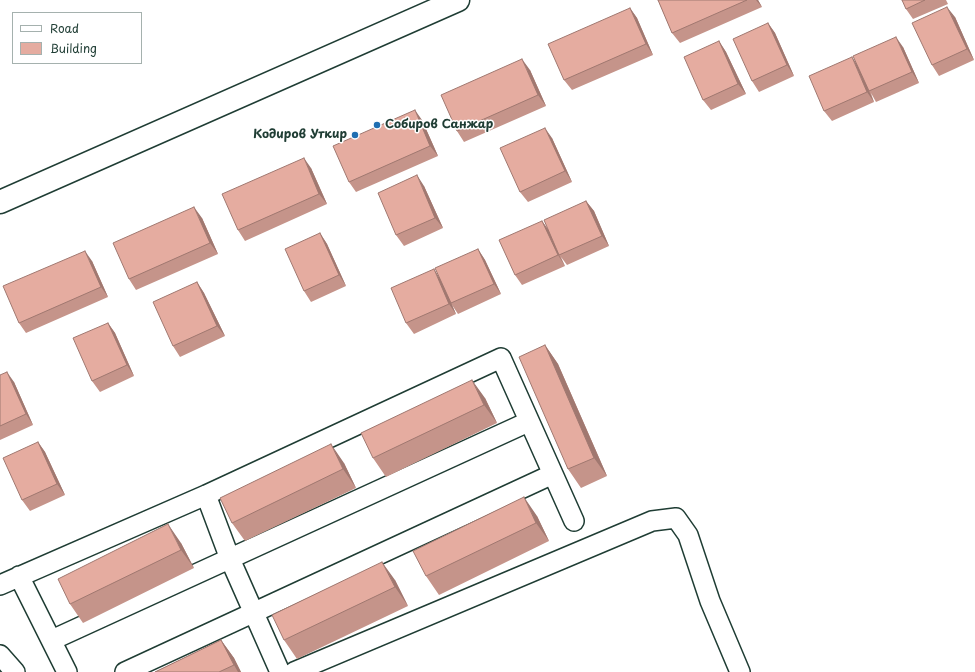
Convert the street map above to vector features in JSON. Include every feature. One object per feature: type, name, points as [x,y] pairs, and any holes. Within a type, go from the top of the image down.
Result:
[{"type":"street","points":[[0,202],[458,0]]},
{"type":"street","points":[[0,585],[206,495],[501,358],[528,422],[574,521]]},
{"type":"street","points":[[52,640],[528,422]]},
{"type":"street","points":[[125,672],[552,474]]},
{"type":"street","points":[[206,495],[230,559],[280,672]]},
{"type":"street","points":[[294,672],[652,521],[676,518],[688,535],[710,600],[740,672]]},
{"type":"street","points":[[19,576],[67,672]]},
{"type":"street","points":[[0,655],[16,672]]},
{"type":"building","points":[[658,0],[747,0],[672,33]]},
{"type":"building","points":[[902,0],[925,0],[906,9]]},
{"type":"building","points":[[947,7],[967,49],[932,65],[912,23]]},
{"type":"building","points":[[630,8],[646,44],[564,80],[548,44]]},
{"type":"building","points":[[768,23],[787,65],[752,81],[733,39]]},
{"type":"building","points":[[896,37],[912,72],[869,91],[853,56]]},
{"type":"building","points":[[719,41],[738,84],[703,100],[684,57]]},
{"type":"building","points":[[852,57],[867,92],[824,111],[809,76]]},
{"type":"building","points":[[522,59],[538,95],[457,131],[441,95]]},
{"type":"building","points":[[415,110],[430,146],[349,182],[333,146]]},
{"type":"building","points":[[545,128],[565,171],[520,192],[500,148]]},
{"type":"building","points":[[304,158],[319,194],[238,230],[222,194]]},
{"type":"building","points":[[417,175],[435,218],[396,235],[378,193]]},
{"type":"building","points":[[586,201],[602,236],[559,255],[544,220]]},
{"type":"building","points":[[194,207],[210,243],[129,279],[113,243]]},
{"type":"building","points":[[542,221],[558,255],[515,275],[499,240]]},
{"type":"building","points":[[320,233],[339,275],[304,291],[285,249]]},
{"type":"building","points":[[478,249],[494,284],[451,303],[435,268]]},
{"type":"building","points":[[85,251],[101,287],[19,323],[3,286]]},
{"type":"building","points":[[434,269],[449,304],[406,323],[391,288]]},
{"type":"building","points":[[197,282],[217,326],[173,346],[153,302]]},
{"type":"building","points":[[108,323],[127,365],[92,381],[73,338]]},
{"type":"building","points":[[545,345],[594,458],[568,469],[519,357]]},
{"type":"building","points":[[7,372],[26,414],[0,426],[0,375]]},
{"type":"building","points":[[472,380],[484,405],[373,458],[361,433]]},
{"type":"building","points":[[38,442],[57,484],[22,500],[3,458]]},
{"type":"building","points":[[331,444],[343,469],[232,523],[220,498]]},
{"type":"building","points":[[524,497],[536,523],[426,576],[413,551]]},
{"type":"building","points":[[168,524],[181,550],[70,604],[58,579]]},
{"type":"building","points":[[382,562],[395,587],[284,640],[272,615]]},
{"type":"building","points":[[221,640],[234,665],[219,672],[155,672]]},
{"type":"place","name":"Собиров Санжар","points":[[377,125]]},
{"type":"place","name":"Кодиров Уткир","points":[[355,135]]}]
